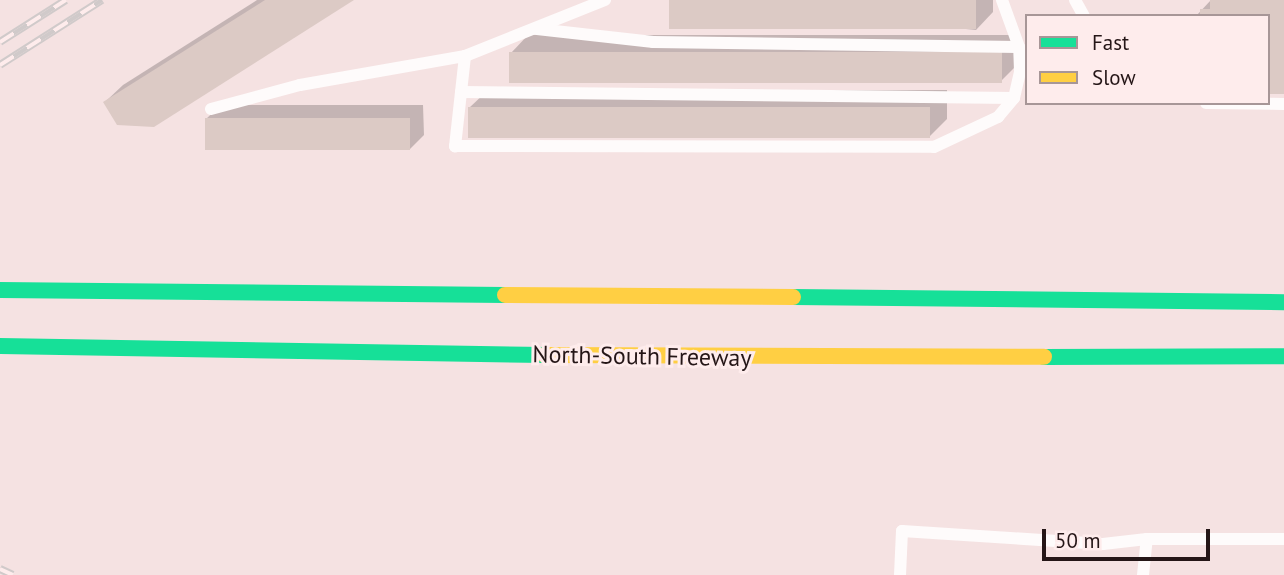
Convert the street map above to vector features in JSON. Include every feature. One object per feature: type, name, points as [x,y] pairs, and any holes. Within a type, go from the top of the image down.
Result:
[{"type":"highway","points":[[0,290],[1284,302]]},
{"type":"highway","name":"North-South Freeway","points":[[0,346],[705,358],[1284,356]]},
{"type":"lane","points":[[211,109],[300,85],[465,57],[605,0]]},
{"type":"lane","points":[[465,57],[455,146],[934,147],[998,117],[1014,98],[1020,71],[1018,47],[1002,0]]},
{"type":"lane","points":[[534,29],[653,42],[1018,47]]},
{"type":"lane","points":[[461,92],[1014,98]]},
{"type":"lane","points":[[900,575],[902,531],[1103,544],[1147,539],[1284,539]]},
{"type":"lane","points":[[1143,575],[1147,539]]},
{"type":"building","points":[[265,0],[354,0],[154,127],[117,125],[103,102]]},
{"type":"building","points":[[669,0],[976,0],[976,29],[669,29]]},
{"type":"building","points":[[1210,0],[1284,0],[1284,94],[1270,94],[1270,14],[1200,14],[1200,9],[1210,9]]},
{"type":"building","points":[[509,52],[1002,52],[1002,83],[509,83]]},
{"type":"building","points":[[468,107],[930,107],[930,138],[468,138]]},
{"type":"building","points":[[205,118],[410,118],[410,150],[205,150]]},
{"type":"railway","points":[[0,42],[66,0]]},
{"type":"railway","points":[[0,65],[102,0]]},
{"type":"railway","points":[[0,569],[13,575]]},
{"type":"traffic: fast","points":[[0,290],[505,295]]},
{"type":"traffic: fast","points":[[793,297],[1284,302]]},
{"type":"traffic: fast","points":[[0,346],[545,355]]},
{"type":"traffic: fast","points":[[1044,357],[1284,356]]},
{"type":"traffic: slow","points":[[505,295],[793,297]]},
{"type":"traffic: slow","points":[[545,355],[1044,357]]}]
